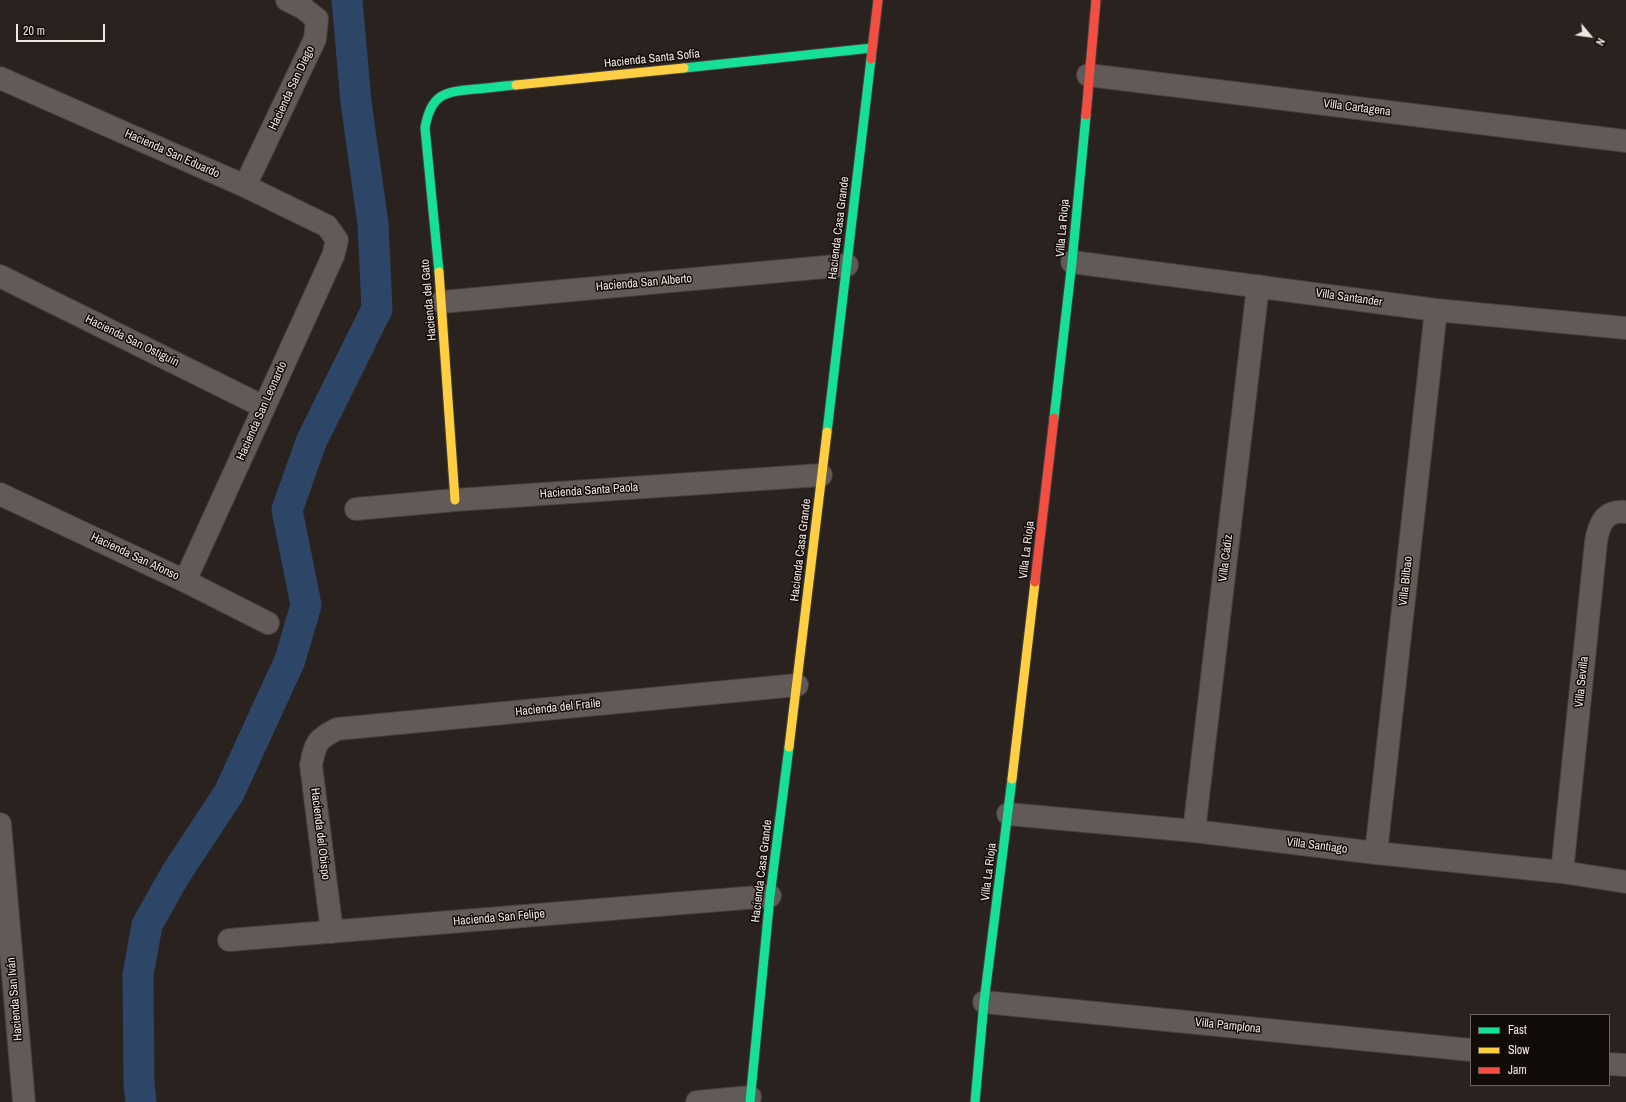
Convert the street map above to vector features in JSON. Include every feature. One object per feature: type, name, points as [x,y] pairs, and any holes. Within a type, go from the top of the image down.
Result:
[{"type":"street","name":"Hacienda San Diego","points":[[245,186],[315,38],[317,19],[303,8],[287,0]]},
{"type":"street","name":"Hacienda Casa Grande","points":[[750,1100],[770,896],[797,685],[878,0]]},
{"type":"street","name":"Villa La Rioja","points":[[974,1102],[984,1002],[1008,814],[1072,262],[1096,0]]},
{"type":"street","name":"Hacienda Santa Sofía","points":[[435,100],[448,92],[872,48]]},
{"type":"street","name":"Villa Cartagena","points":[[1088,75],[1626,141]]},
{"type":"street","name":"Hacienda San Eduardo","points":[[0,78],[245,186],[327,226],[337,240]]},
{"type":"street","name":"Hacienda del Gato","points":[[435,100],[428,111],[426,128],[442,302],[454,500]]},
{"type":"street","name":"Hacienda San Leonardo","points":[[185,581],[333,256],[337,240]]},
{"type":"street","name":"Villa Santander","points":[[1072,262],[1436,310],[1626,328]]},
{"type":"street","name":"Hacienda San Alberto","points":[[442,302],[847,265]]},
{"type":"street","name":"Hacienda San Ostiguín","points":[[0,276],[264,407]]},
{"type":"street","name":"Villa Cádiz","points":[[1194,831],[1258,286]]},
{"type":"street","name":"Villa Bilbao","points":[[1376,853],[1436,310]]},
{"type":"street","name":"Hacienda Santa Paola","points":[[356,510],[454,500],[821,476]]},
{"type":"street","name":"Hacienda San Afonso","points":[[0,494],[185,581],[268,623]]},
{"type":"street","name":"Villa Sevilla","points":[[1562,872],[1596,542],[1599,526],[1606,516],[1621,511],[1626,512]]},
{"type":"street","name":"Hacienda del Fraile","points":[[320,738],[337,729],[797,685]]},
{"type":"street","name":"Hacienda del Obispo","points":[[320,738],[315,748],[311,765],[332,932]]},
{"type":"street","name":"Villa Santiago","points":[[1008,814],[1194,831],[1376,853],[1562,872],[1626,882]]},
{"type":"street","name":"Hacienda San Iván","points":[[0,824],[24,1102]]},
{"type":"street","name":"Hacienda San Felipe","points":[[229,940],[770,896]]},
{"type":"street","name":"Villa Pamplona","points":[[984,1002],[1470,1050]]},
{"type":"street","points":[[1610,1064],[1626,1065]]},
{"type":"street","points":[[697,1102],[750,1100]]},
{"type":"waterway","points":[[141,1102],[139,1084],[138,975],[147,925],[175,875],[229,793],[290,660],[306,605],[287,510],[311,442],[377,309],[373,224],[356,102],[347,0]]},
{"type":"traffic: fast","points":[[684,68],[872,48]]},
{"type":"traffic: fast","points":[[827,432],[871,59]]},
{"type":"traffic: fast","points":[[439,272],[425,128],[431,108],[441,96],[448,93],[516,85]]},
{"type":"traffic: fast","points":[[1054,418],[1072,262],[1086,115]]},
{"type":"traffic: fast","points":[[750,1102],[770,896],[789,747]]},
{"type":"traffic: fast","points":[[975,1102],[984,1002],[1012,779]]},
{"type":"traffic: slow","points":[[516,85],[684,68]]},
{"type":"traffic: slow","points":[[439,272],[455,500]]},
{"type":"traffic: slow","points":[[789,747],[827,432]]},
{"type":"traffic: slow","points":[[1012,779],[1035,582]]},
{"type":"traffic: jam","points":[[871,59],[878,0]]},
{"type":"traffic: jam","points":[[1086,115],[1096,0]]},
{"type":"traffic: jam","points":[[1035,582],[1054,418]]}]
